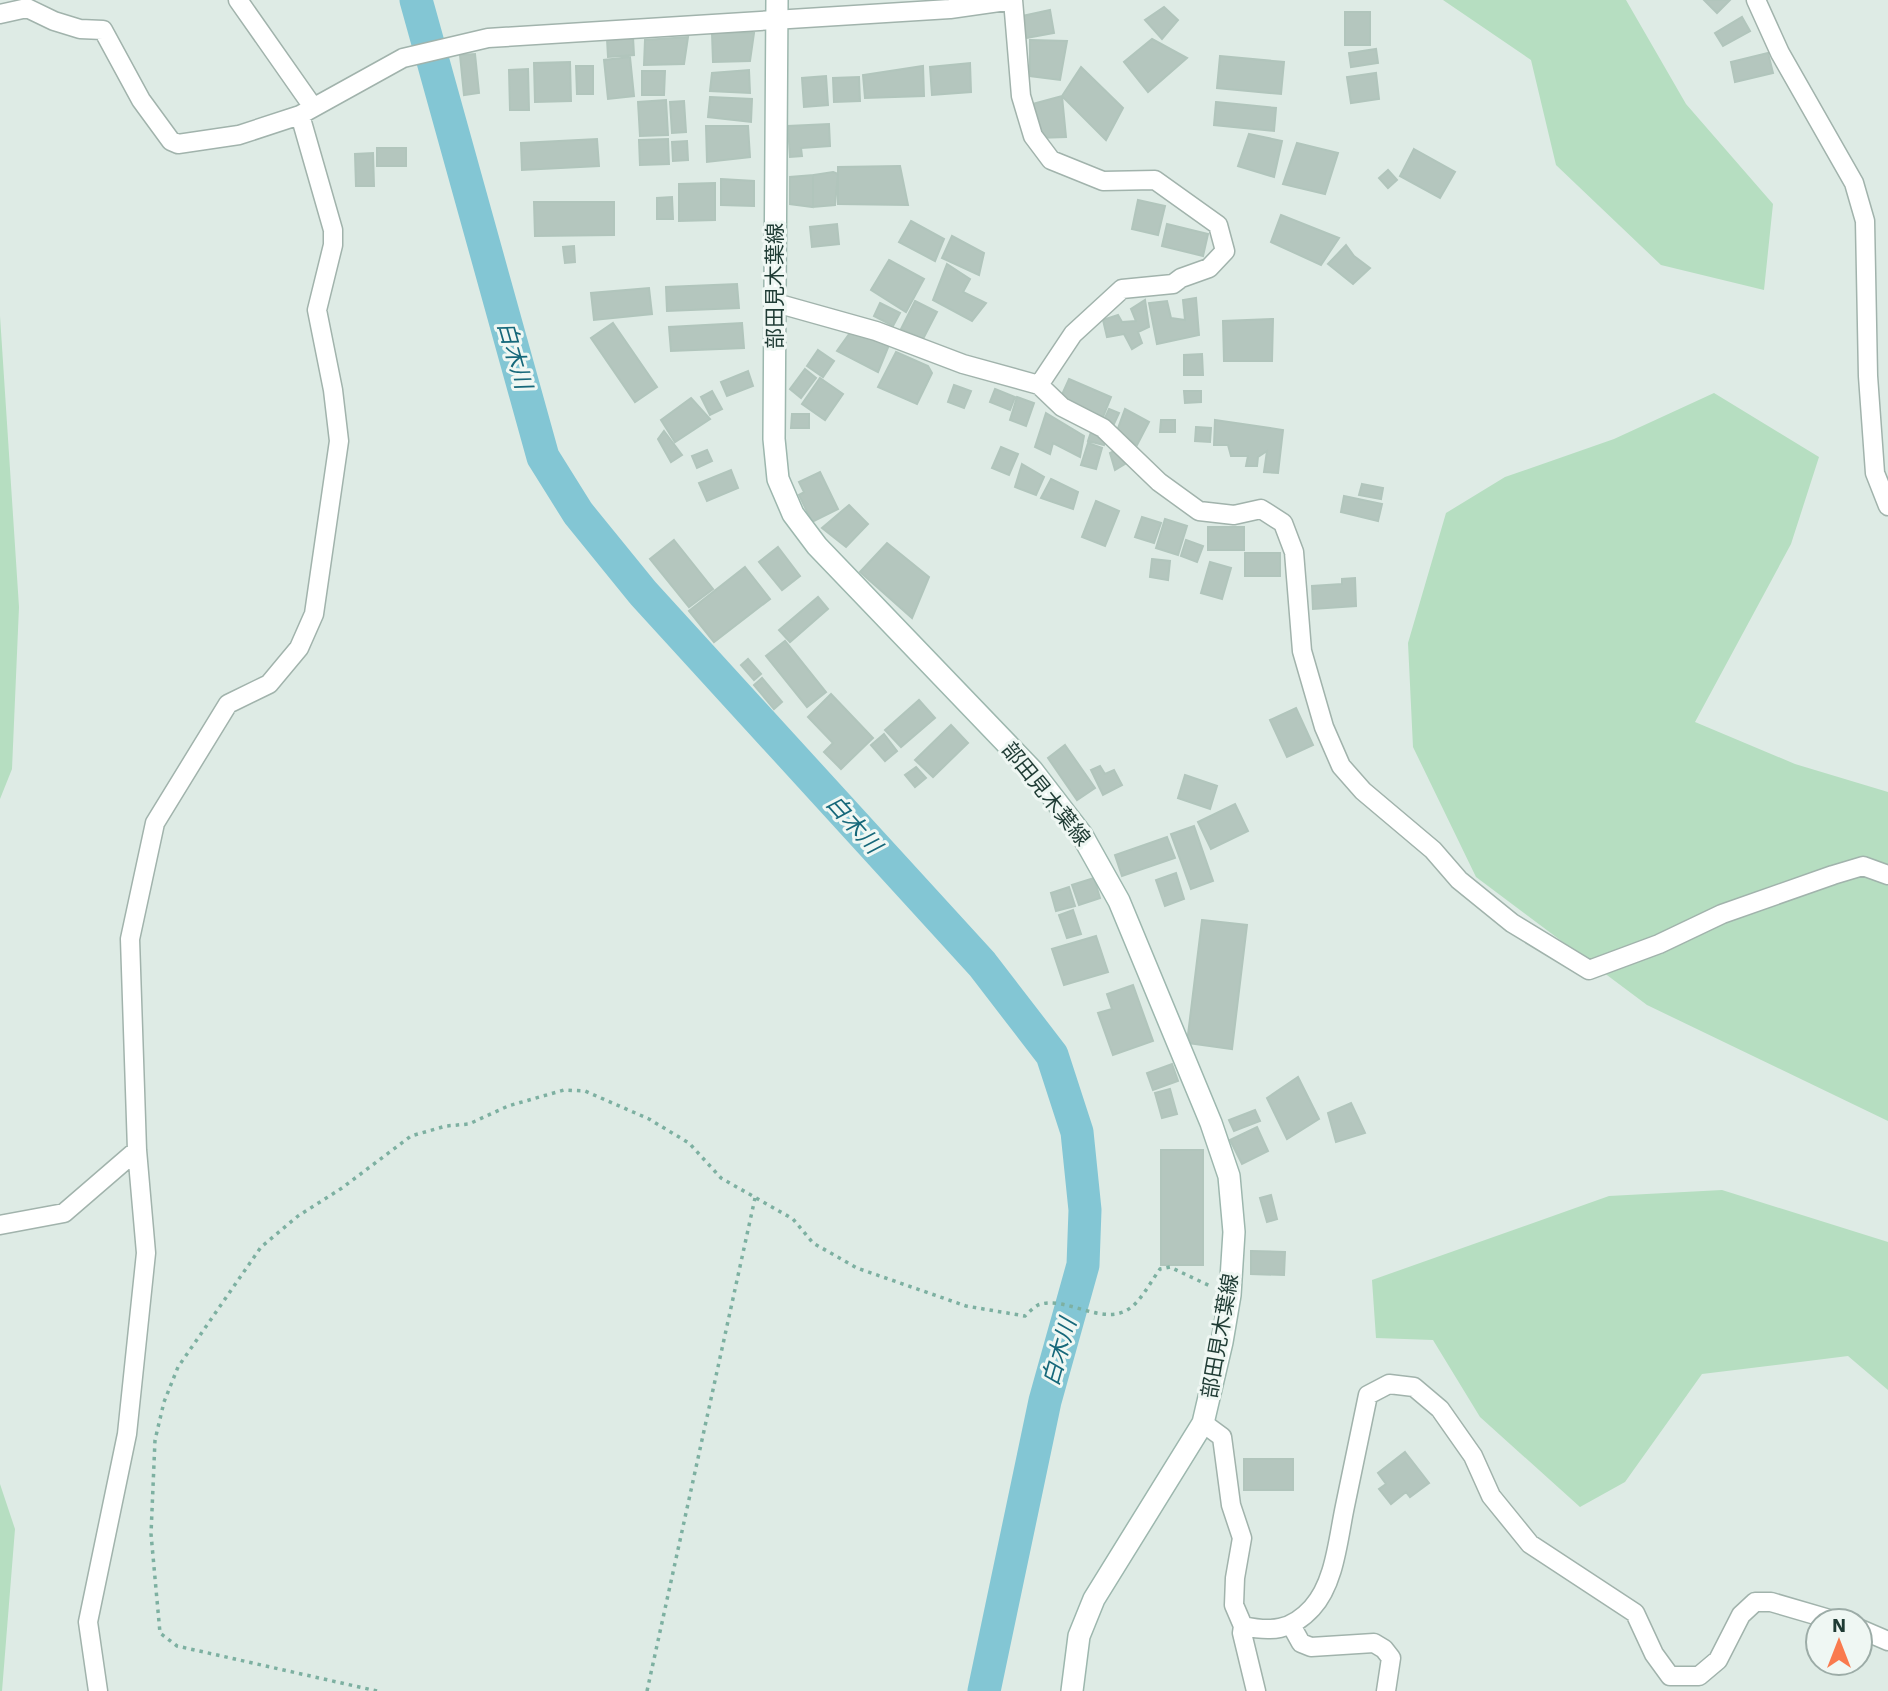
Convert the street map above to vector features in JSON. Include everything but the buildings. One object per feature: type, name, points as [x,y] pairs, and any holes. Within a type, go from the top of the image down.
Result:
[{"type":"main road","name":"部田見木葉線","points":[[777,0],[774,439],[778,479],[793,514],[817,546],[1032,771],[1082,835],[1119,901],[1211,1123],[1229,1176],[1234,1232],[1230,1295],[1203,1423],[1094,1599],[1079,1636],[1072,1691]]},
{"type":"street","points":[[98,1691],[88,1622],[127,1434],[146,1253],[137,1150],[130,939],[155,822],[228,704],[269,684],[299,648],[314,614],[339,441],[333,390],[317,310],[334,238],[306,111],[238,0]]},
{"type":"street","points":[[0,14],[27,8],[54,21],[80,29],[103,30],[141,100],[172,141],[178,144],[239,135],[306,111],[403,58],[488,38],[777,22],[978,7],[1013,0],[1020,96],[1033,136],[1051,160],[1103,181],[1155,180],[1218,225],[1225,251],[1209,268],[1181,278],[1173,284],[1122,289],[1073,334],[1039,385]]},
{"type":"street","points":[[1756,0],[1780,52],[1854,183],[1865,221],[1868,376],[1875,473],[1888,506]]},
{"type":"street","points":[[776,303],[876,331],[963,364],[1039,385],[1062,407],[1103,428],[1159,482],[1199,511],[1234,515],[1261,509],[1283,523],[1294,552],[1302,651],[1324,727],[1341,766],[1363,791],[1433,850],[1459,880],[1512,923],[1589,970],[1659,944],[1722,915],[1863,866],[1888,875]]},
{"type":"street","points":[[0,1225],[64,1213],[137,1150]]},
{"type":"street","points":[[1243,1626],[1265,1631],[1290,1625],[1313,1608],[1327,1582],[1367,1395],[1389,1384],[1414,1387],[1440,1409],[1473,1456],[1491,1496],[1530,1544],[1635,1613],[1654,1654],[1670,1676],[1699,1676],[1718,1660],[1741,1615],[1755,1602],[1771,1602],[1804,1612]]},
{"type":"street","points":[[1203,1423],[1222,1437],[1231,1505],[1242,1538],[1235,1578],[1234,1605],[1243,1626],[1242,1633],[1256,1691]]},
{"type":"street","points":[[1290,1625],[1301,1643],[1311,1647],[1374,1643],[1384,1649],[1391,1658],[1386,1691]]},
{"type":"path","points":[[377,1691],[177,1646],[160,1633],[151,1534],[155,1440],[164,1402],[178,1367],[261,1247],[298,1216],[342,1188],[411,1136],[446,1126],[469,1124],[508,1106],[564,1090],[585,1091],[649,1119],[689,1143],[721,1178],[793,1219],[813,1243],[857,1268],[966,1306],[1025,1316],[1037,1306],[1052,1303],[1090,1312],[1122,1313],[1134,1305],[1160,1269],[1170,1267],[1230,1295]]},
{"type":"path","points":[[647,1691],[755,1198]]},
{"type":"green space","points":[[1443,0],[1626,0],[1686,104],[1773,204],[1764,290],[1661,265],[1556,165],[1531,60]]},
{"type":"green space","points":[[0,316],[19,607],[12,769],[0,799]]},
{"type":"green space","points":[[1714,393],[1819,457],[1791,544],[1695,722],[1795,764],[1888,792],[1888,1121],[1647,1005],[1476,877],[1413,747],[1408,643],[1446,513],[1505,477],[1614,439]]},
{"type":"green space","points":[[1722,1190],[1888,1242],[1888,1390],[1848,1356],[1702,1374],[1625,1482],[1580,1507],[1480,1417],[1433,1340],[1376,1338],[1372,1280],[1609,1196]]},
{"type":"green space","points":[[0,1484],[15,1529],[2,1691],[0,1691]]},
{"type":"waterway","name":"白木川","points":[[416,0],[543,457],[578,513],[643,593],[982,964],[1052,1055],[1077,1132],[1085,1210],[1083,1265],[1045,1401],[984,1691]]}]
